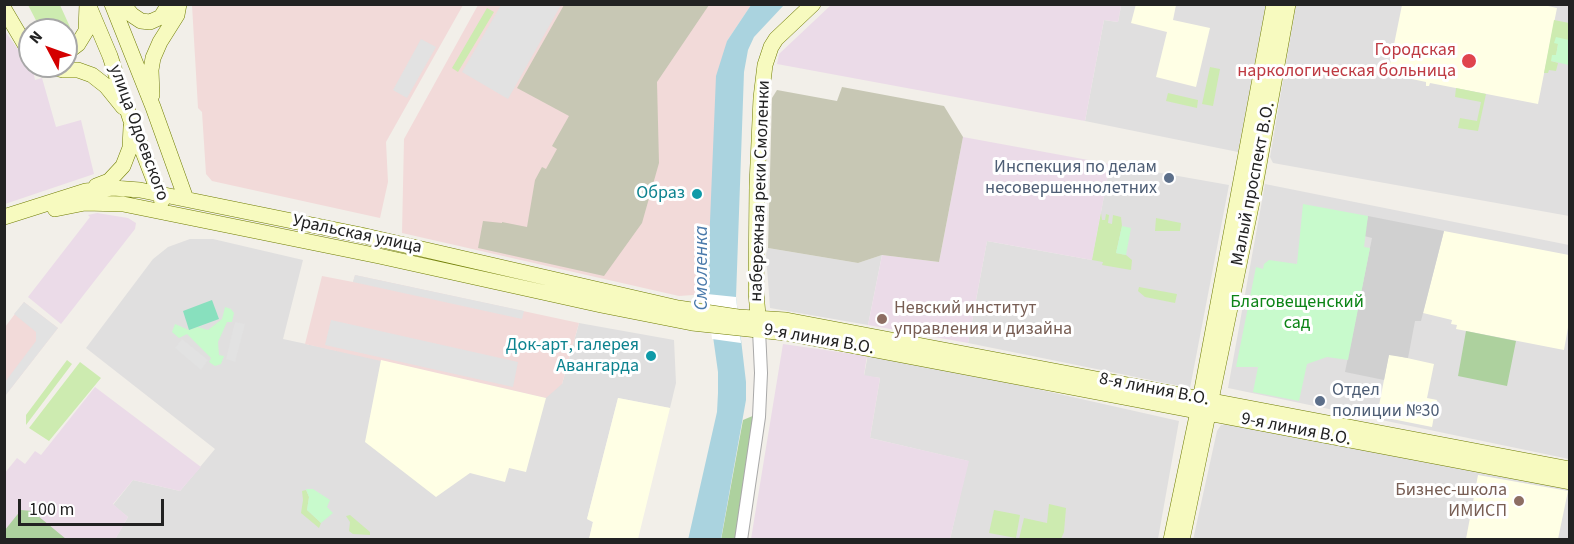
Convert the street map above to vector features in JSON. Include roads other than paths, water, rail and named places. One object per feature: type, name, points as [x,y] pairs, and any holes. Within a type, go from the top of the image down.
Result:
[{"type":"main road","points":[[12,4],[19,18]]},
{"type":"main road","points":[[78,44],[86,31],[88,4]]},
{"type":"main road","name":"улица Одоевского","points":[[88,4],[110,56],[166,213],[186,199],[112,4]]},
{"type":"main road","points":[[123,4],[132,15],[141,21],[150,22],[161,17],[169,4]]},
{"type":"main road","points":[[153,107],[151,70],[153,58],[177,15],[179,4]]},
{"type":"main road","name":"набережная реки Смоленки","points":[[758,324],[757,185],[765,65],[771,47],[777,39],[813,4]]},
{"type":"main road","name":"Малый проспект В.О.","points":[[1182,540],[1274,4]]},
{"type":"main road","name":"Малый проспект В.О.","points":[[1171,540],[1237,271],[1254,192],[1288,4]]},
{"type":"main road","points":[[4,9],[18,33]]},
{"type":"main road","points":[[78,70],[92,75],[106,86],[130,116],[130,148],[123,166],[109,181],[86,191]]},
{"type":"main road","name":"Уральская улица","points":[[4,217],[86,191],[122,188],[158,193],[361,235],[678,308],[710,319]]},
{"type":"main road","name":"Уральская улица","points":[[4,226],[57,208],[85,203],[123,204],[692,323],[710,319]]},
{"type":"main road","name":"8-я линия В.О.","points":[[710,319],[758,324],[786,320],[1205,406],[1569,469]]},
{"type":"main road","name":"9-я линия В.О.","points":[[1205,406],[1569,482]]},
{"type":"street","name":"набережная реки Смоленки","points":[[741,540],[759,417],[761,373],[758,324]]},
{"type":"water","points":[[751,5],[784,5],[754,37],[748,50],[744,72],[736,297],[746,400],[721,539],[688,540],[717,412],[718,372],[707,294],[716,76],[727,41]]},
{"type":"place","name":"Городская наркологическая больница","points":[[1469,61]]},
{"type":"place","name":"Инспекция по делам несовершеннолетних","points":[[1169,178]]},
{"type":"place","name":"Образ","points":[[697,194]]},
{"type":"place","name":"Невский институт управления и дизайна","points":[[882,319]]},
{"type":"place","name":"Док-арт, галерея Авангарда","points":[[651,356]]},
{"type":"place","name":"Отдел полиции №30","points":[[1320,401]]},
{"type":"place","name":"Бизнес-школа ИМИСП","points":[[1519,501]]},
{"type":"water label","name":"Смоленка","points":[[703,268]]},
{"type":"park label","name":"Благовещенский сад","points":[[1297,313]]}]
